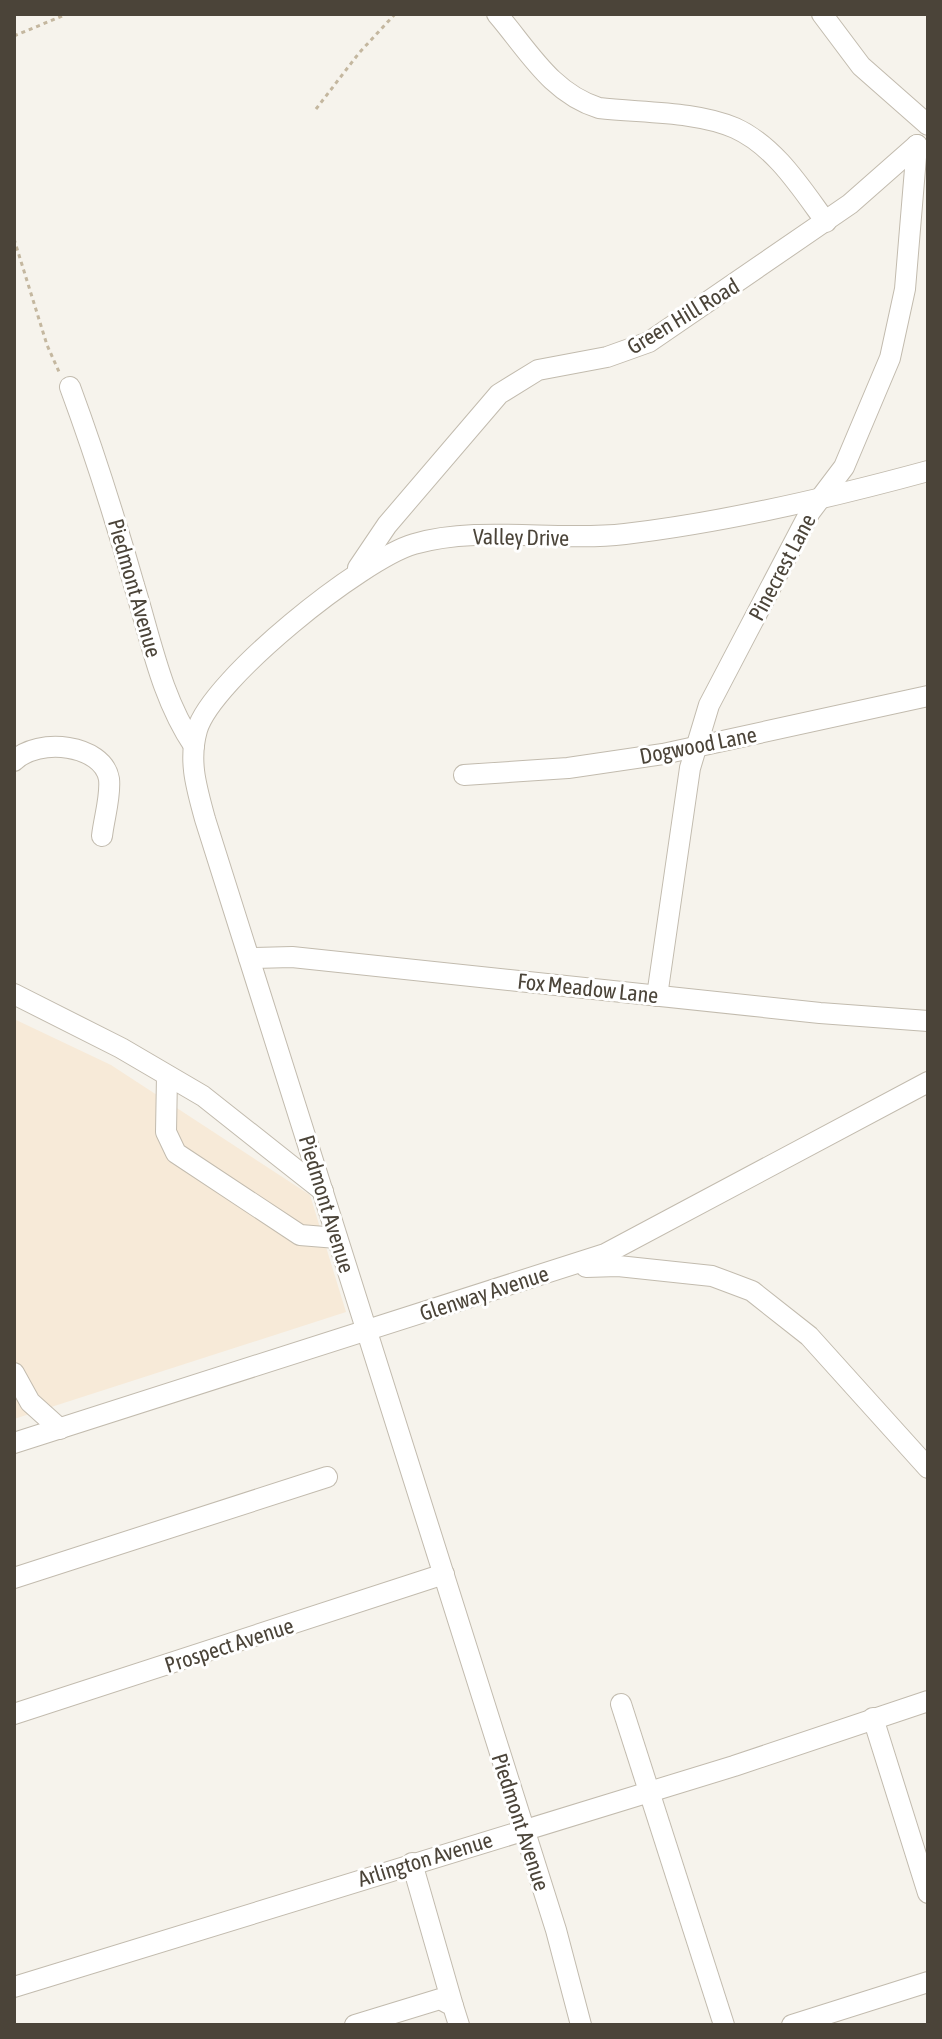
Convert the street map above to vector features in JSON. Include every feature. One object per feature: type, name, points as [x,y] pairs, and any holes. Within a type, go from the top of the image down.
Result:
[{"type":"street","points":[[497,14],[552,81],[582,102],[599,108],[721,123],[752,138],[776,158],[826,222]]},
{"type":"street","points":[[822,14],[861,66],[928,125]]},
{"type":"street","name":"Green Hill Road","points":[[354,574],[387,525],[499,394],[538,370],[607,357],[649,342],[826,222],[917,145]]},
{"type":"street","name":"Pinecrest Lane","points":[[657,996],[695,747],[709,705],[810,512],[844,467],[890,358],[899,324],[914,215],[917,145]]},
{"type":"street","name":"Piedmont Avenue","points":[[70,387],[110,497],[154,657],[173,711],[194,746],[193,774],[560,1944],[581,2025]]},
{"type":"street","name":"Valley Drive","points":[[194,746],[198,728],[216,696],[354,574],[408,546],[439,538],[581,538],[626,534],[739,516],[928,471]]},
{"type":"street","name":"Dogwood Lane","points":[[464,775],[568,768],[695,747],[928,696]]},
{"type":"street","points":[[14,761],[24,752],[44,744],[88,754],[98,760],[109,779],[102,836]]},
{"type":"street","name":"Fox Meadow Lane","points":[[249,958],[292,957],[928,1021]]},
{"type":"street","points":[[14,994],[121,1048],[233,1117],[323,1191]]},
{"type":"street","points":[[167,1076],[166,1132],[176,1153],[300,1235],[337,1238]]},
{"type":"street","name":"Glenway Avenue","points":[[14,1443],[619,1247],[927,1084]]},
{"type":"street","points":[[560,1268],[618,1266],[712,1276],[752,1291],[809,1336],[928,1468]]},
{"type":"street","points":[[14,1373],[30,1402],[60,1429]]},
{"type":"street","points":[[14,1578],[327,1477]]},
{"type":"street","name":"Prospect Avenue","points":[[14,1714],[444,1574]]},
{"type":"street","name":"Arlington Avenue","points":[[14,1987],[650,1792],[928,1701]]},
{"type":"street","points":[[621,1704],[724,2025]]},
{"type":"street","points":[[873,1718],[928,1893]]},
{"type":"street","points":[[412,1863],[456,2016]]},
{"type":"street","points":[[792,2025],[928,1982]]},
{"type":"street","points":[[355,2025],[440,1999],[456,2016]]},
{"type":"path","points":[[14,36],[67,14]]},
{"type":"path","points":[[316,109],[359,53],[395,14]]},
{"type":"path","points":[[14,239],[47,345],[70,387]]},
{"type":"shaded area","points":[[14,1019],[111,1065],[310,1195],[346,1312],[14,1419]]}]
